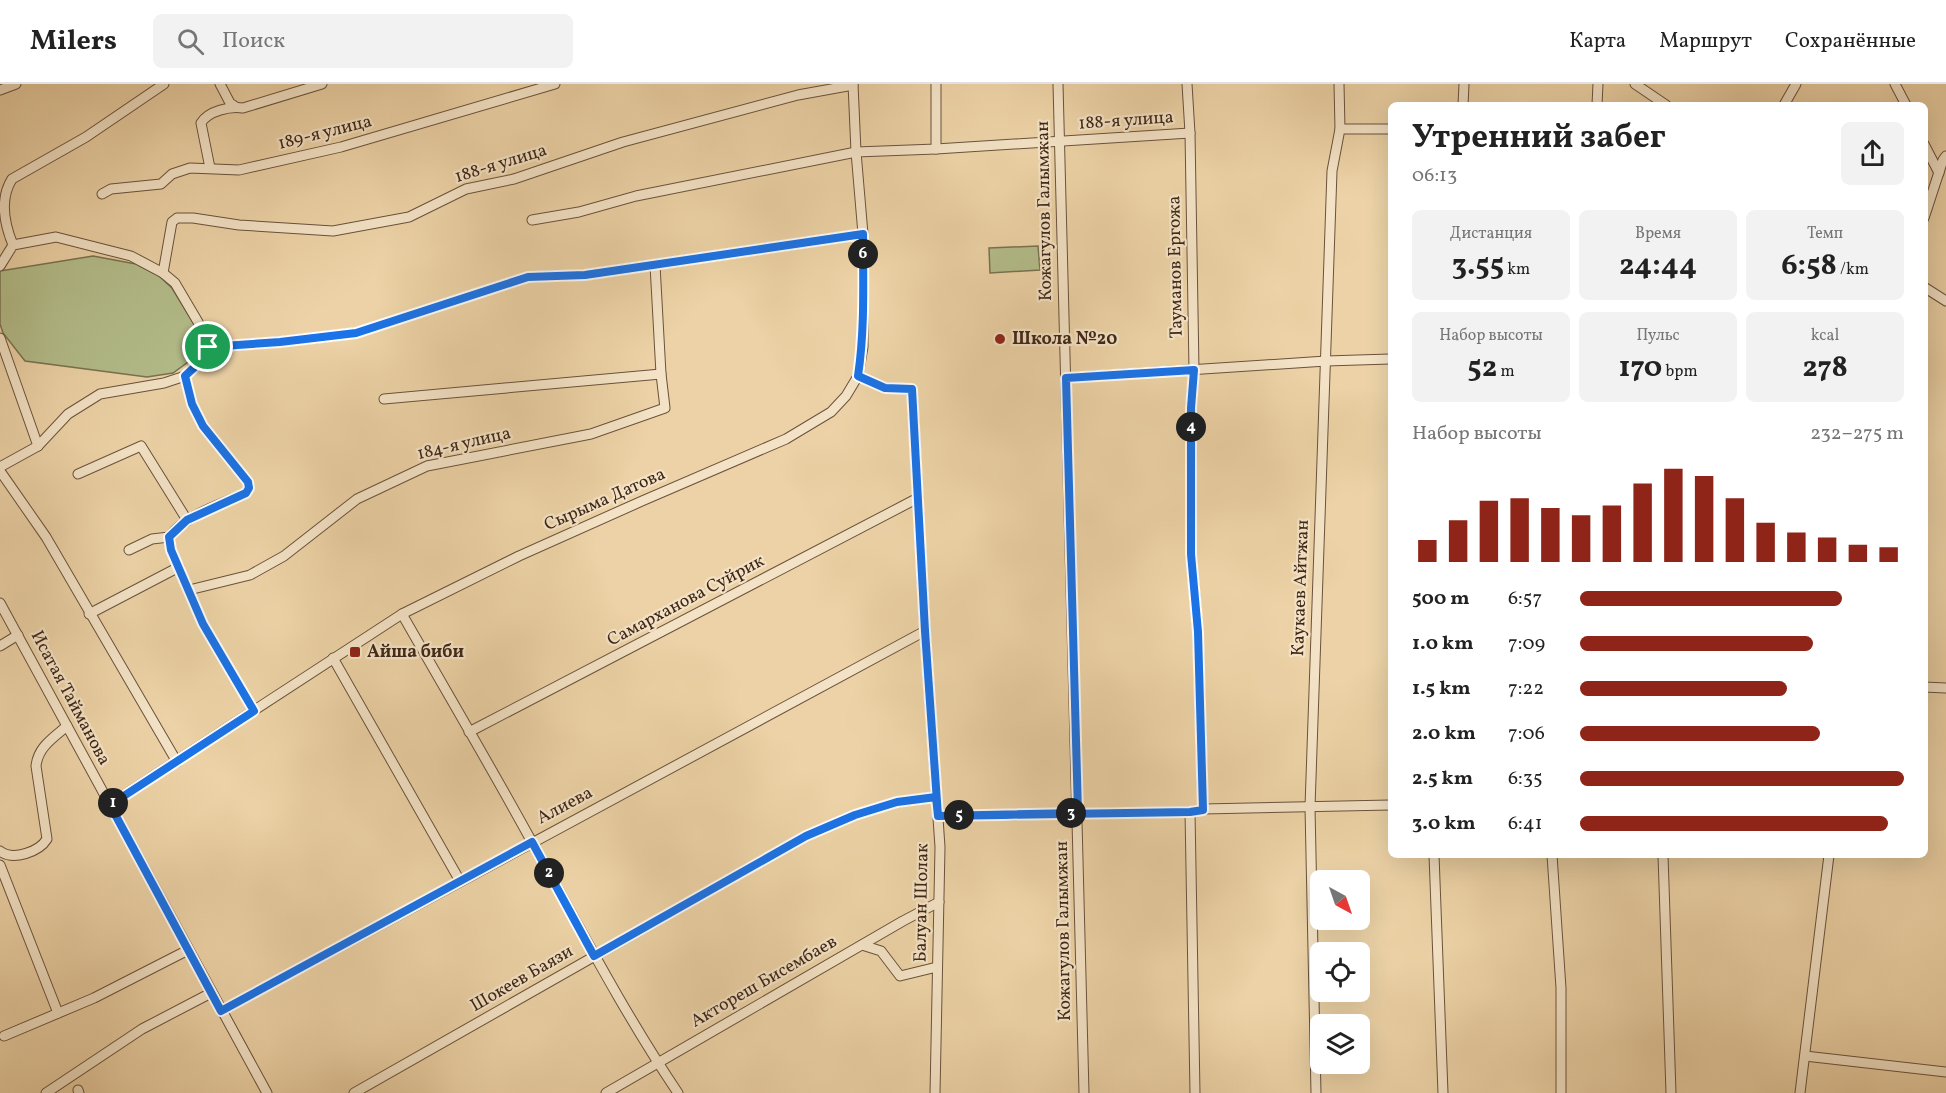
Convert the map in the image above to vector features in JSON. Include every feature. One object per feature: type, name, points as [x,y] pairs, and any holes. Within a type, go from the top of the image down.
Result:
[{"type":"street","points":[[13,244],[1,217],[2,193],[5,186],[12,179],[86,137],[164,84]]},
{"type":"street","points":[[220,84],[230,103],[236,107]]},
{"type":"street","points":[[210,168],[201,123],[203,119],[211,114],[236,107],[243,108],[322,84]]},
{"type":"street","name":"189-я улица","points":[[102,194],[111,189],[161,184],[172,174],[190,168],[239,170],[341,147],[555,84]]},
{"type":"street","points":[[936,84],[936,149]]},
{"type":"street","name":"Кожагулов Галымжан","points":[[1058,84],[1084,1093]]},
{"type":"street","name":"Тауманов Ергожа","points":[[1187,84],[1190,133],[1194,370],[1191,408],[1191,554],[1198,632],[1203,810]]},
{"type":"street","name":"Каукаев Айтжан","points":[[1316,1093],[1310,807],[1332,171],[1340,129],[1339,84]]},
{"type":"street","points":[[1463,102],[1464,84]]},
{"type":"street","points":[[1598,84],[1598,102]]},
{"type":"street","points":[[1635,84],[1662,102]]},
{"type":"street","points":[[1786,102],[1796,84]]},
{"type":"street","points":[[1895,84],[1904,102]]},
{"type":"street","points":[[0,90],[12,85]]},
{"type":"street","name":"188-я улица","points":[[163,273],[172,222],[177,219],[193,218],[239,225],[333,231],[409,217],[466,189],[513,179],[623,142],[798,95],[853,85]]},
{"type":"street","name":"Сырыма Датова","points":[[110,805],[402,614],[529,552],[786,439],[831,412],[846,396],[858,376],[864,329],[863,234],[853,85]]},
{"type":"street","points":[[1340,129],[1388,129]]},
{"type":"street","name":"188-я улица","points":[[532,219],[579,212],[636,196],[856,152],[1190,133]]},
{"type":"street","points":[[1928,152],[1939,173]]},
{"type":"street","points":[[1928,206],[1946,156]]},
{"type":"street","points":[[208,347],[280,342],[356,333],[528,277],[585,275],[863,234]]},
{"type":"street","points":[[13,244],[56,237],[131,256],[163,273],[175,283],[198,322],[208,347],[200,362],[185,376],[164,384],[100,394],[68,414],[38,446],[0,469],[46,537],[177,762]]},
{"type":"street","points":[[0,266],[13,244]]},
{"type":"street","points":[[384,399],[661,374],[655,265]]},
{"type":"street","points":[[1928,290],[1946,301]]},
{"type":"street","points":[[0,338],[38,446]]},
{"type":"street","points":[[1066,378],[1388,360]]},
{"type":"street","name":"184-я улица","points":[[189,590],[250,575],[284,556],[357,499],[427,466],[591,434],[665,408],[661,374]]},
{"type":"street","points":[[129,550],[152,538],[169,537],[187,520],[246,493],[249,488],[248,482],[203,426],[192,404],[185,376]]},
{"type":"street","name":"Балуан Шолак","points":[[858,376],[885,388],[912,389],[938,816],[936,1093]]},
{"type":"street","points":[[78,474],[141,446],[187,520]]},
{"type":"street","name":"Самарханова Суйрик","points":[[469,732],[918,498]]},
{"type":"street","points":[[169,537],[171,550],[203,624],[254,711]]},
{"type":"street","points":[[89,614],[179,567]]},
{"type":"street","name":"Исатая Тайманова","points":[[0,603],[267,1093]]},
{"type":"street","points":[[402,614],[594,956],[678,1093]]},
{"type":"street","name":"Алиева","points":[[221,1011],[925,631]]},
{"type":"street","points":[[0,646],[18,635]]},
{"type":"street","points":[[333,658],[460,881]]},
{"type":"street","points":[[1928,687],[1946,688]]},
{"type":"street","points":[[0,851],[3,854],[12,855],[35,850],[47,839],[36,766],[37,756],[46,744],[67,726]]},
{"type":"street","name":"Шокеев Баязи","points":[[354,1093],[806,836],[855,815],[897,802],[936,797]]},
{"type":"street","points":[[938,816],[1190,812],[1388,805]]},
{"type":"street","points":[[1190,812],[1195,1093]]},
{"type":"street","points":[[1434,858],[1443,1093]]},
{"type":"street","points":[[1552,858],[1561,988],[1561,1093]]},
{"type":"street","points":[[1663,858],[1671,1093]]},
{"type":"street","points":[[1800,1093],[1829,858]]},
{"type":"street","points":[[0,865],[58,1013]]},
{"type":"street","name":"Актореш Бисембаев","points":[[606,1093],[939,902]]},
{"type":"street","points":[[862,945],[881,951],[900,975],[937,968]]},
{"type":"street","points":[[4,1036],[94,998],[188,950]]},
{"type":"street","points":[[46,1093],[142,1029],[211,993]]},
{"type":"street","points":[[1805,1056],[1946,1072]]},
{"type":"green space","points":[[1038,246],[1040,270],[990,273],[989,248]]},
{"type":"green space","points":[[93,256],[136,264],[159,276],[172,288],[197,329],[197,337],[188,362],[173,373],[147,377],[25,361],[3,333],[0,324],[0,271]]},
{"type":"place","name":"Школа №20","points":[[1000,339]]},
{"type":"place","name":"Айша биби","points":[[355,652]]},
{"type":"route","points":[[208,347],[200,362],[185,376],[192,404],[203,426],[248,482],[249,488],[246,493],[187,520],[169,537],[171,550],[203,624],[254,711],[110,805],[221,1011],[532,842],[594,956],[806,836],[855,815],[897,802],[936,797],[938,816],[1078,813],[1066,378],[1194,370],[1191,408],[1191,554],[1198,632],[1203,810],[1190,812],[938,816],[912,389],[885,388],[858,376],[863,347],[864,319],[863,234],[585,275],[528,277],[356,333],[280,342],[208,347]]}]
